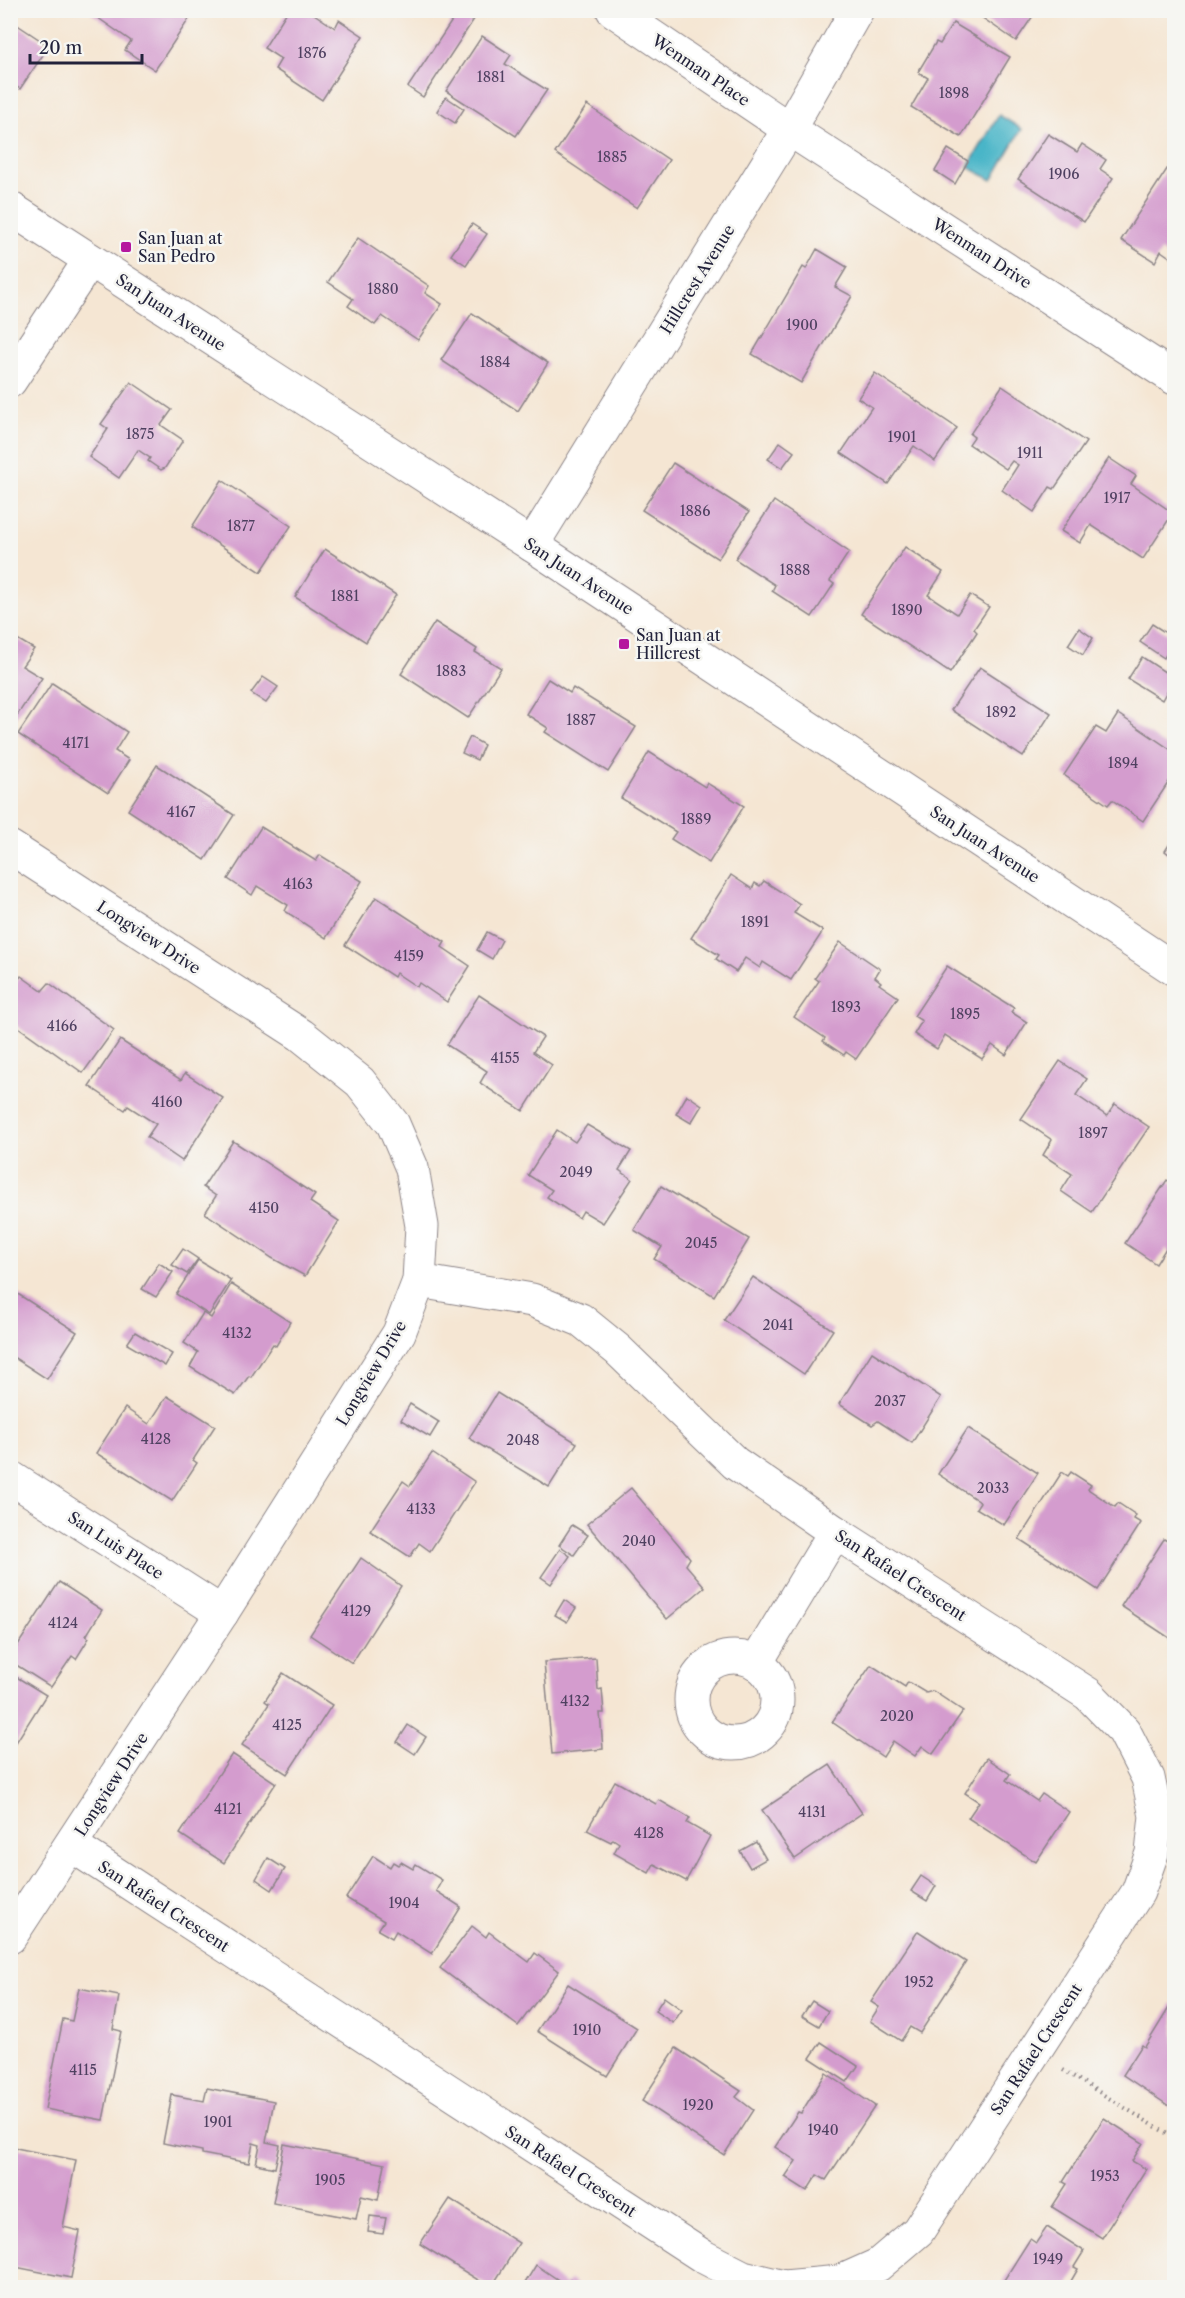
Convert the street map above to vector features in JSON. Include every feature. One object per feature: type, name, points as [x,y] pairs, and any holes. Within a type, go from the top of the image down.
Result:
[{"type":"street","name":"Wenman Place","points":[[613,10],[789,129]]},
{"type":"street","name":"Hillcrest Avenue","points":[[532,545],[789,129],[857,10]]},
{"type":"street","name":"Wenman Drive","points":[[789,129],[1174,378]]},
{"type":"street","name":"San Juan Avenue","points":[[10,208],[532,545],[1174,969]]},
{"type":"street","points":[[10,381],[90,260]]},
{"type":"street","name":"Longview Drive","points":[[10,847],[301,1035],[360,1082],[393,1124],[412,1168],[422,1226],[419,1281],[399,1333],[222,1613],[10,1937]]},
{"type":"street","name":"San Rafael Crescent","points":[[71,1845],[704,2257],[743,2277],[784,2287],[840,2282],[878,2265],[918,2231],[1138,1892],[1152,1853],[1156,1816],[1148,1778],[1124,1731],[1088,1694],[835,1532],[735,1463],[618,1350],[582,1320],[531,1300],[419,1281]]},
{"type":"street","name":"San Luis Place","points":[[10,1477],[222,1613]]},
{"type":"street","points":[[756,1663],[835,1532]]},
{"type":"path","points":[[1034,2053],[1174,2138]]},
{"type":"water","points":[[999,115],[1022,129],[992,180],[968,167]]},
{"type":"building","points":[[94,10],[176,10],[189,19],[155,70],[125,50],[131,41],[91,13]]},
{"type":"building","points":[[288,10],[308,10],[335,28],[339,20],[363,36],[322,100],[275,69],[281,59],[264,48]]},
{"type":"building","points":[[459,10],[480,10],[423,97],[408,87]]},
{"type":"building","points":[[971,10],[1037,10],[1016,41]]},
{"type":"building","points":[[10,20],[49,46],[20,89],[10,82]]},
{"type":"building","points":[[953,23],[1010,57],[961,137],[911,107],[928,78],[918,72],[936,42],[940,44]]},
{"type":"building","points":[[482,36],[511,55],[505,64],[547,90],[516,136],[446,91]]},
{"type":"building","points":[[446,97],[464,109],[455,123],[437,111]]},
{"type":"building","points":[[587,105],[669,160],[637,208],[555,153]]},
{"type":"building","points":[[1048,134],[1077,152],[1082,144],[1106,160],[1100,169],[1113,178],[1084,222],[1018,179]]},
{"type":"building","points":[[948,149],[968,161],[955,184],[935,171]]},
{"type":"building","points":[[1169,166],[1174,169],[1174,260],[1161,251],[1155,262],[1121,240]]},
{"type":"building","points":[[472,224],[487,234],[466,265],[451,255]]},
{"type":"building","points":[[358,238],[429,286],[425,293],[442,304],[418,340],[382,316],[375,325],[348,306],[353,299],[328,282]]},
{"type":"building","points":[[817,249],[847,267],[835,287],[852,296],[801,383],[752,354],[803,267],[806,269]]},
{"type":"building","points":[[472,313],[548,363],[518,411],[441,360]]},
{"type":"building","points":[[875,373],[957,428],[935,461],[914,446],[888,484],[841,453],[872,407],[858,398]]},
{"type":"building","points":[[131,382],[172,410],[161,425],[183,440],[165,468],[161,470],[148,461],[150,458],[138,450],[119,478],[89,457],[108,429],[101,424]]},
{"type":"building","points":[[1002,386],[1086,442],[1054,489],[1050,487],[1034,512],[1002,490],[1018,465],[1012,461],[1006,469],[969,444],[974,437],[970,434]]},
{"type":"building","points":[[780,442],[794,452],[782,468],[768,459]]},
{"type":"building","points":[[1109,458],[1136,476],[1131,484],[1173,513],[1143,559],[1091,525],[1080,543],[1061,531]]},
{"type":"building","points":[[673,463],[749,512],[718,559],[642,510]]},
{"type":"building","points":[[222,480],[291,526],[261,572],[192,527]]},
{"type":"building","points":[[774,501],[849,552],[830,581],[834,584],[812,617],[772,591],[775,585],[735,559]]},
{"type":"building","points":[[905,547],[943,572],[928,595],[957,614],[970,595],[989,607],[974,629],[977,632],[950,673],[861,614]]},
{"type":"building","points":[[325,549],[396,595],[366,642],[295,597]]},
{"type":"building","points":[[435,622],[477,649],[475,652],[501,668],[468,718],[401,674]]},
{"type":"building","points":[[1152,624],[1174,638],[1164,658],[1140,642]]},
{"type":"building","points":[[1079,628],[1093,638],[1083,655],[1068,645]]},
{"type":"building","points":[[12,636],[34,649],[22,666],[42,678],[10,726]]},
{"type":"building","points":[[1142,657],[1174,678],[1162,700],[1128,679]]},
{"type":"building","points":[[980,667],[1051,713],[1023,757],[951,710]]},
{"type":"building","points":[[263,677],[278,687],[266,703],[251,693]]},
{"type":"building","points":[[548,679],[570,693],[573,688],[636,727],[608,772],[545,732],[548,728],[526,714]]},
{"type":"building","points":[[52,683],[127,732],[115,751],[129,760],[108,793],[18,734]]},
{"type":"building","points":[[1118,714],[1174,752],[1174,774],[1143,821],[1112,800],[1108,805],[1064,775],[1096,727],[1106,733]]},
{"type":"building","points":[[470,737],[484,745],[477,760],[462,753]]},
{"type":"building","points":[[649,752],[705,787],[707,783],[744,806],[709,863],[671,839],[676,832],[621,798]]},
{"type":"building","points":[[157,765],[234,815],[205,860],[128,810]]},
{"type":"building","points":[[261,827],[316,861],[320,855],[362,881],[326,938],[285,911],[288,905],[257,886],[252,895],[228,879]]},
{"type":"building","points":[[1174,837],[1174,858],[1165,851]]},
{"type":"building","points":[[731,875],[752,889],[755,883],[760,886],[764,881],[800,904],[794,913],[823,931],[791,980],[763,962],[760,968],[745,958],[736,972],[716,959],[719,955],[691,938]]},
{"type":"building","points":[[376,897],[445,942],[442,947],[470,966],[447,1002],[419,983],[417,987],[396,973],[394,977],[345,945]]},
{"type":"building","points":[[487,932],[502,940],[492,959],[477,950]]},
{"type":"building","points":[[840,942],[880,969],[875,977],[881,982],[879,984],[898,997],[856,1059],[846,1052],[844,1055],[823,1041],[825,1038],[794,1017],[819,981],[815,978]]},
{"type":"building","points":[[947,966],[1014,1008],[1011,1012],[1027,1022],[1006,1055],[992,1045],[982,1059],[945,1035],[937,1049],[914,1034],[922,1021],[914,1016]]},
{"type":"building","points":[[21,976],[42,991],[49,983],[114,1030],[83,1073],[10,1021],[10,990]]},
{"type":"building","points":[[479,995],[543,1037],[533,1052],[552,1065],[523,1111],[480,1083],[487,1071],[447,1045]]},
{"type":"building","points":[[120,1040],[181,1080],[185,1073],[223,1098],[182,1161],[147,1137],[156,1124],[128,1106],[125,1110],[89,1086]]},
{"type":"building","points":[[1060,1061],[1087,1079],[1076,1095],[1107,1116],[1115,1104],[1149,1127],[1092,1212],[1061,1191],[1072,1174],[1043,1155],[1052,1140],[1021,1119]]},
{"type":"building","points":[[687,1095],[702,1105],[691,1123],[676,1114]]},
{"type":"building","points":[[587,1125],[631,1151],[619,1170],[632,1179],[603,1223],[583,1211],[579,1218],[547,1197],[552,1190],[528,1175],[557,1130],[575,1142]]},
{"type":"building","points":[[233,1141],[315,1195],[310,1202],[339,1221],[305,1276],[272,1258],[205,1213],[216,1196],[203,1187]]},
{"type":"building","points":[[1167,1180],[1174,1185],[1174,1259],[1166,1248],[1156,1264],[1125,1243]]},
{"type":"building","points":[[661,1186],[749,1239],[714,1296],[654,1259],[662,1247],[634,1230]]},
{"type":"building","points":[[183,1249],[198,1259],[187,1274],[172,1265]]},
{"type":"building","points":[[198,1260],[231,1280],[209,1315],[176,1294]]},
{"type":"building","points":[[159,1263],[173,1272],[156,1297],[142,1289]]},
{"type":"building","points":[[753,1277],[833,1330],[804,1374],[724,1320]]},
{"type":"building","points":[[231,1284],[290,1322],[276,1346],[273,1344],[251,1377],[249,1376],[235,1395],[190,1367],[198,1352],[184,1343],[203,1313],[211,1318]]},
{"type":"building","points":[[10,1289],[77,1332],[47,1379],[10,1355]]},
{"type":"building","points":[[135,1332],[172,1354],[165,1366],[127,1344]]},
{"type":"building","points":[[872,1352],[941,1397],[912,1443],[878,1421],[872,1425],[839,1404]]},
{"type":"building","points":[[497,1393],[577,1443],[549,1487],[469,1438]]},
{"type":"building","points":[[167,1396],[215,1426],[193,1460],[197,1463],[172,1501],[96,1453],[125,1408],[149,1424]]},
{"type":"building","points":[[410,1404],[439,1422],[430,1437],[401,1420]]},
{"type":"building","points":[[968,1428],[1038,1473],[1004,1525],[976,1508],[980,1502],[938,1474]]},
{"type":"building","points":[[432,1453],[475,1482],[430,1551],[419,1543],[410,1557],[370,1531],[403,1481],[410,1486]]},
{"type":"building","points":[[1062,1472],[1068,1476],[1071,1472],[1091,1485],[1088,1489],[1115,1507],[1118,1503],[1136,1515],[1134,1519],[1141,1523],[1098,1590],[1019,1539]]},
{"type":"building","points":[[631,1488],[690,1558],[686,1565],[705,1587],[667,1619],[587,1524]]},
{"type":"building","points":[[572,1525],[588,1535],[574,1555],[559,1545]]},
{"type":"building","points":[[1164,1539],[1172,1544],[1174,1540],[1174,1641],[1121,1606]]},
{"type":"building","points":[[560,1549],[570,1556],[551,1584],[541,1577]]},
{"type":"building","points":[[361,1558],[401,1586],[352,1663],[310,1635]]},
{"type":"building","points":[[59,1582],[102,1610],[86,1636],[89,1638],[76,1659],[72,1656],[51,1687],[10,1661],[10,1657]]},
{"type":"building","points":[[564,1600],[576,1608],[567,1622],[555,1615]]},
{"type":"building","points":[[596,1658],[598,1690],[602,1689],[604,1713],[600,1713],[603,1749],[552,1754],[544,1662]]},
{"type":"building","points":[[871,1665],[905,1687],[908,1682],[926,1693],[933,1691],[963,1711],[933,1754],[922,1746],[915,1756],[893,1741],[883,1757],[832,1722]]},
{"type":"building","points":[[10,1673],[46,1695],[10,1752]]},
{"type":"building","points":[[283,1673],[332,1705],[287,1774],[242,1745],[269,1704],[265,1701]]},
{"type":"building","points":[[408,1725],[426,1737],[415,1754],[397,1742]]},
{"type":"building","points":[[232,1754],[276,1783],[224,1863],[180,1834]]},
{"type":"building","points":[[987,1758],[1010,1774],[1006,1780],[1037,1801],[1042,1794],[1069,1812],[1036,1862],[968,1818],[979,1802],[965,1793]]},
{"type":"building","points":[[830,1765],[862,1813],[795,1859],[762,1810]]},
{"type":"building","points":[[615,1781],[656,1804],[659,1800],[690,1818],[687,1823],[710,1836],[686,1881],[654,1864],[649,1873],[614,1853],[619,1843],[613,1839],[611,1842],[587,1830]]},
{"type":"building","points":[[756,1842],[766,1859],[750,1868],[740,1851]]},
{"type":"building","points":[[373,1856],[390,1867],[393,1862],[398,1865],[401,1862],[413,1869],[416,1864],[442,1880],[436,1891],[461,1907],[432,1954],[396,1931],[392,1938],[378,1930],[384,1921],[346,1898]]},
{"type":"building","points":[[268,1858],[285,1869],[272,1890],[256,1879]]},
{"type":"building","points":[[921,1876],[936,1886],[927,1901],[911,1891]]},
{"type":"building","points":[[472,1926],[486,1937],[489,1932],[529,1962],[535,1953],[559,1971],[518,2026],[440,1968]]},
{"type":"building","points":[[918,1931],[966,1962],[920,2033],[910,2027],[901,2041],[870,2021],[879,2007],[871,2002]]},
{"type":"building","points":[[568,1984],[637,2028],[607,2076],[537,2031]]},
{"type":"building","points":[[79,1988],[119,1996],[113,2029],[121,2031],[103,2120],[45,2109],[63,2019],[72,2021]]},
{"type":"building","points":[[664,1997],[682,2010],[673,2023],[655,2011]]},
{"type":"building","points":[[812,2001],[828,2011],[819,2026],[802,2016]]},
{"type":"building","points":[[1172,2003],[1174,2005],[1174,2104],[1172,2108],[1123,2075],[1142,2045],[1145,2047]]},
{"type":"building","points":[[821,2042],[858,2066],[847,2082],[810,2058]]},
{"type":"building","points":[[676,2048],[741,2091],[736,2097],[753,2110],[724,2155],[642,2101]]},
{"type":"building","points":[[826,2073],[875,2106],[826,2180],[817,2175],[807,2191],[785,2177],[796,2161],[775,2147],[798,2112],[801,2113]]},
{"type":"building","points":[[207,2088],[274,2101],[266,2142],[280,2145],[275,2168],[256,2164],[260,2145],[253,2143],[249,2163],[202,2154],[202,2151],[163,2143],[172,2095],[204,2101]]},
{"type":"building","points":[[1104,2118],[1143,2143],[1132,2161],[1146,2169],[1102,2238],[1052,2207],[1067,2184],[1063,2182]]},
{"type":"building","points":[[284,2144],[385,2164],[378,2200],[361,2196],[356,2219],[273,2203]]},
{"type":"building","points":[[16,2148],[76,2160],[63,2227],[80,2231],[71,2278],[10,2266],[10,2177]]},
{"type":"building","points":[[450,2199],[519,2243],[491,2288],[420,2244]]},
{"type":"building","points":[[370,2216],[386,2218],[383,2234],[368,2232]]},
{"type":"building","points":[[1047,2227],[1084,2251],[1074,2267],[1078,2269],[1067,2288],[999,2288],[1030,2239],[1036,2243]]},
{"type":"building","points":[[536,2265],[566,2285],[570,2280],[582,2288],[522,2288]]},
{"type":"place","name":"San Juan at San Pedro","points":[[126,247]]},
{"type":"place","name":"San Juan at Hillcrest","points":[[624,644]]}]
